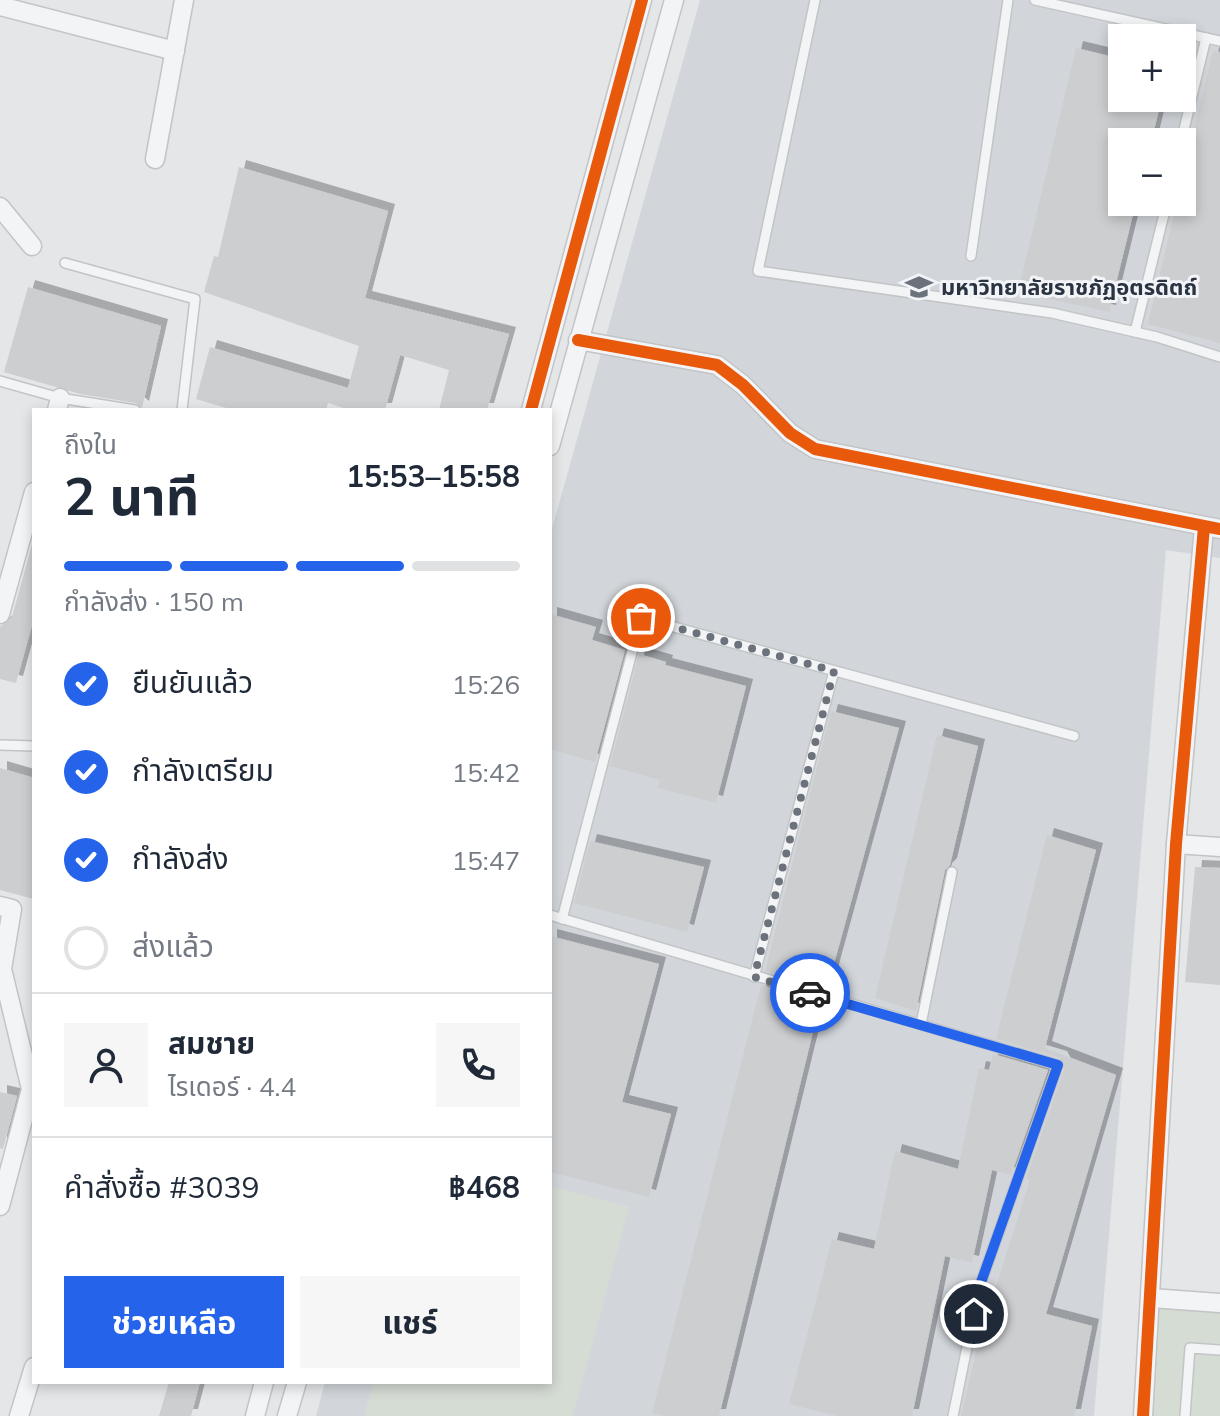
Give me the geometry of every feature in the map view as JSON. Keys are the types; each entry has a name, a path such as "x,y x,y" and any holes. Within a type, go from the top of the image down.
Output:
{"street":[{"path":"155,159 184,0"},
{"path":"532,408 642,0"},
{"path":"552,438 674,0"},
{"path":"0,6 175,51"},
{"path":"0,207 32,246"},
{"path":"578,340 717,365 743,385 790,433 815,449 1212,528 1176,844 1143,1416"},
{"path":"0,614 32,499"},
{"path":"1176,844 1220,847"},
{"path":"0,906 12,909 2,969 31,1089 0,1206"},
{"path":"1151,1298 1220,1303"},
{"path":"19,1416 32,1374"},
{"path":"255,1416 263,1384"},
{"path":"287,1416 296,1384"}],"lane":[{"path":"815,0 758,271 1052,313 1135,332 1220,357"},
{"path":"971,256 1008,0"},
{"path":"1035,0 1220,41"},
{"path":"1184,128 1206,38"},
{"path":"1135,332 1164,216"},
{"path":"65,263 195,299 182,408"},
{"path":"0,381 59,404 110,408"},
{"path":"562,919 641,618 1074,736"},
{"path":"754,977 834,671"},
{"path":"0,745 32,746"},
{"path":"921,1024 952,872"},
{"path":"552,916 1058,1065 979,1288 953,1416"},
{"path":"1185,1416 1190,1348 1220,1350"}],"shaded area":[{"path":"700,0 1220,0 1220,558 1166,550 1094,1416 316,1416 324,1384 552,1384 552,529"},
{"path":"552,1187 629,1207 573,1416 364,1416 373,1384 552,1384"},
{"path":"1151,1298 1220,1303 1220,1416 1143,1416"}],"building":[{"path":"1076,48 1108,56 1108,112 1158,112 1154,128 1108,128 1108,216 1133,216 1109,312 1018,292"},
{"path":"1213,51 1220,52 1220,343 1148,324 1174,216 1196,216 1194,128"},
{"path":"239,167 388,211 365,298 509,334 488,408 440,408 449,370 400,355 386,408 344,408 328,403 327,408 226,408 196,399 210,347 348,388 359,346 204,292 214,256 218,257"},
{"path":"28,287 161,326 142,408 136,403 80,394 4,372"},
{"path":"32,544 32,625 16,683 0,679 0,627 12,617"},
{"path":"552,615 596,627 592,640 625,650 595,762 552,750"},
{"path":"639,654 666,662 665,665 746,686 716,803 658,788 660,780 610,766"},
{"path":"831,711 899,728 827,989 765,971"},
{"path":"937,735 978,746 950,865 945,870 916,1011 875,998"},
{"path":"0,768 32,777 32,898 0,890"},
{"path":"1047,835 1096,850 1045,1048 1116,1075 1046,1314 1092,1326 1074,1416 961,1416 980,1336 1030,1180 1026,1179 1065,1067 1060,1058 996,1039"},
{"path":"590,841 704,867 687,932 574,903"},
{"path":"1195,867 1220,868 1220,985 1185,982"},
{"path":"552,937 659,964 622,1102 671,1114 649,1197 552,1173"},
{"path":"761,985 820,1003 719,1416 665,1416 652,1413"},
{"path":"993,1054 1048,1070 1011,1175 992,1170 972,1263 945,1256 912,1416 837,1416 789,1404 832,1239 874,1249 895,1151 958,1169 979,1068 989,1070"},
{"path":"0,1092 17,1096 3,1149 0,1148"},
{"path":"168,1384 199,1384 191,1416 159,1416"}],"cycle path":[{"path":"532,408 642,0"},
{"path":"578,340 717,365 743,385 790,433 815,449 1220,529"},
{"path":"1143,1416 1176,844 1204,527"}],"way so far":[{"path":"641,618 834,671 754,977 810,993"}],"place":[{"name":"มหาวิทยาลัยราชภัฏอุตรดิตถ์","path":"919,287"}],"route":[{"path":"810,993 1058,1065 979,1288 974,1314"}]}
